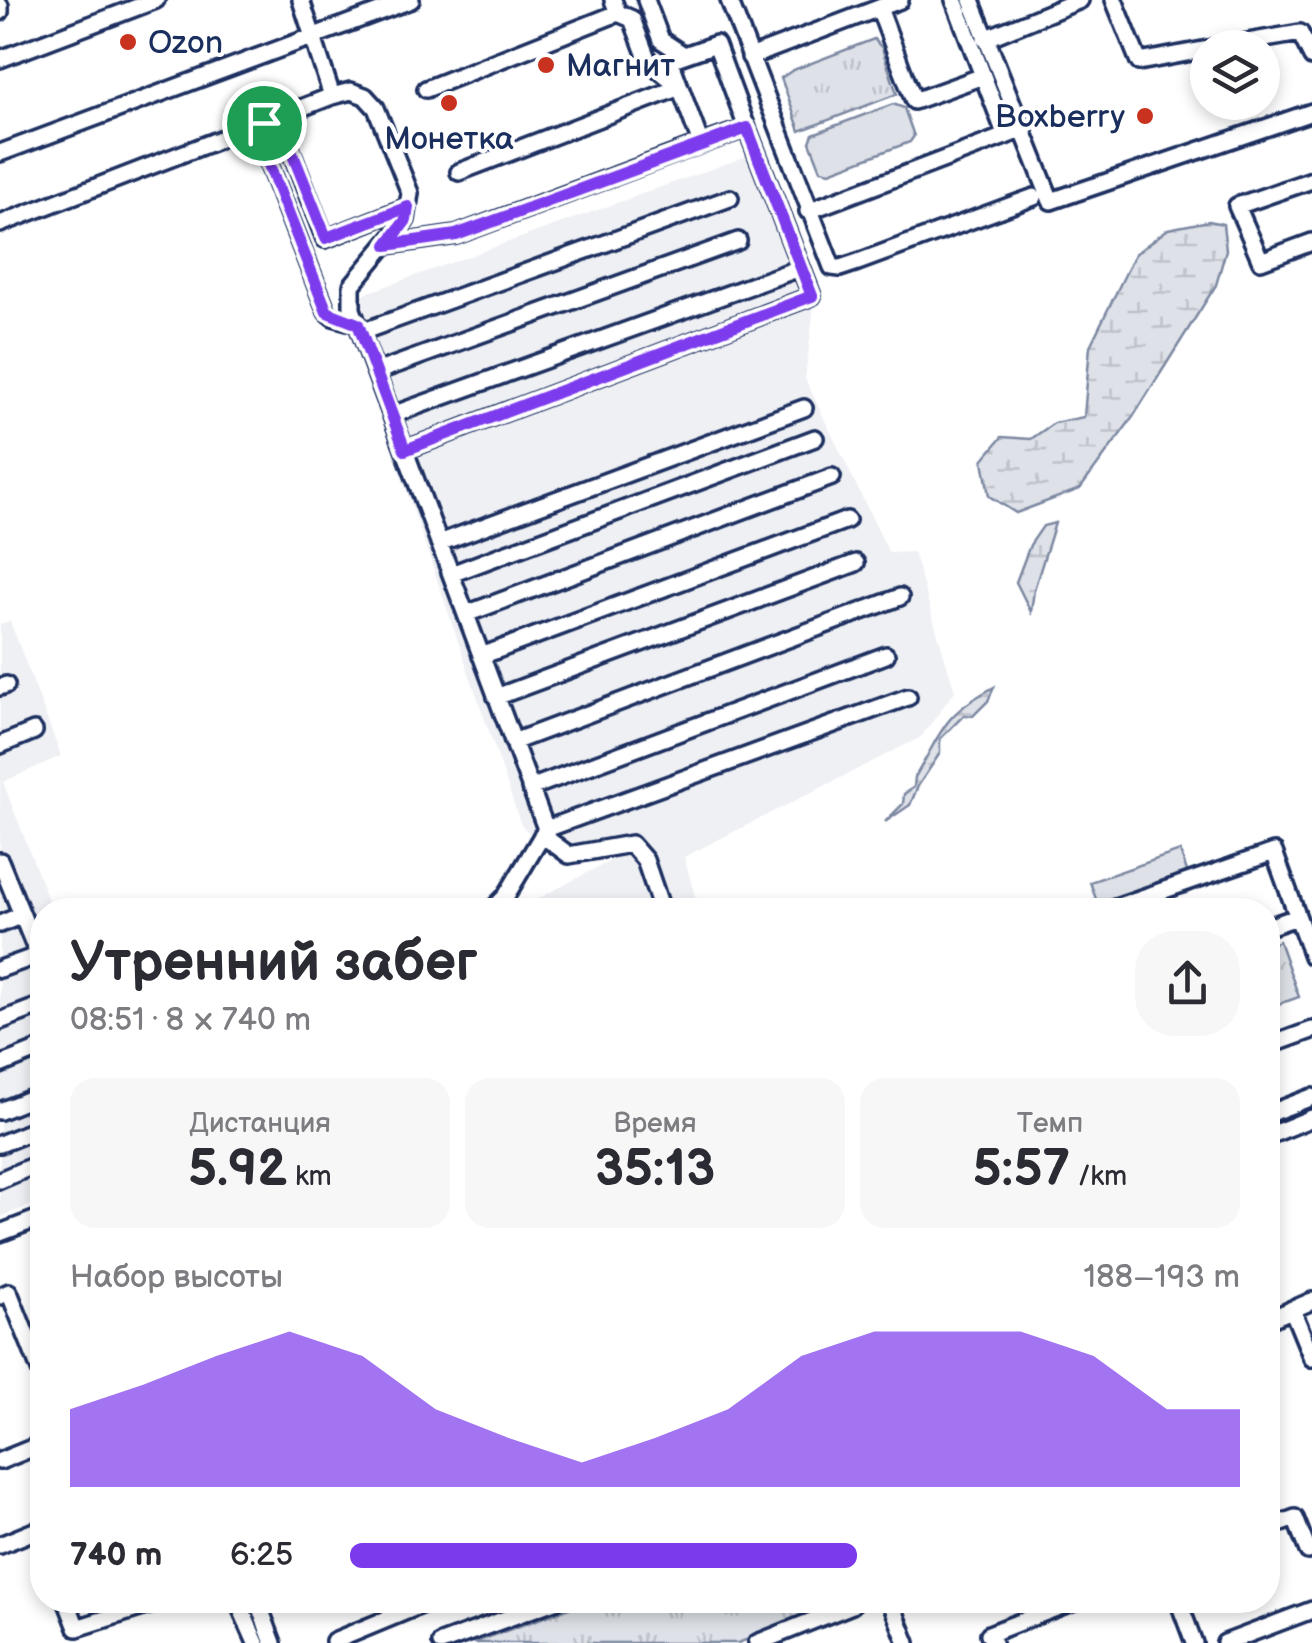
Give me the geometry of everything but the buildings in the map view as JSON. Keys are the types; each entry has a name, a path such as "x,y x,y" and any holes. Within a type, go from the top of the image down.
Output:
{"street":[{"path":"0,59 156,0"},
{"path":"301,0 332,96"},
{"path":"0,153 411,0"},
{"path":"646,0 661,40 684,55"},
{"path":"728,0 826,260 832,267 840,268 1041,198 1056,201 1312,112"},
{"path":"750,57 900,0"},
{"path":"954,0 983,76 1014,133"},
{"path":"971,0 1014,133 1041,198"},
{"path":"985,39 1080,0"},
{"path":"1114,0 1139,62 1190,52"},
{"path":"426,89 615,7 632,19 648,61 680,87"},
{"path":"879,8 914,101 983,76"},
{"path":"1280,36 1300,33 1312,57"},
{"path":"405,450 812,296 716,44 670,60 701,144"},
{"path":"460,172 680,87"},
{"path":"0,224 332,96 352,91 365,96 376,108 410,192 406,220 352,285 352,309 544,832 569,855 631,844 645,860 658,898"},
{"path":"271,120 326,238 408,207"},
{"path":"271,120 258,137 327,312 359,328 730,198"},
{"path":"387,245 456,235 747,128"},
{"path":"808,211 1014,133"},
{"path":"1312,180 1238,206 1261,261 1312,242"},
{"path":"376,372 738,241"},
{"path":"392,415 797,269"},
{"path":"440,543 804,408"},
{"path":"451,574 816,438"},
{"path":"466,614 832,477"},
{"path":"481,656 847,520"},
{"path":"496,697 856,563"},
{"path":"514,742 900,597"},
{"path":"530,788 886,656"},
{"path":"504,898 544,832 908,697"},
{"path":"0,745 34,731"},
{"path":"1141,898 1274,852 1312,956"},
{"path":"2,870 30,935"},
{"path":"0,924 22,916"},
{"path":"1280,923 1297,917"},
{"path":"0,969 30,962"},
{"path":"0,1021 30,1010"},
{"path":"1280,1042 1312,1030"},
{"path":"0,1066 30,1053"},
{"path":"1280,1109 1312,1097"},
{"path":"0,1111 30,1099"},
{"path":"1280,1131 1312,1118"},
{"path":"0,1144 30,1132"},
{"path":"0,1180 30,1167"},
{"path":"0,1233 30,1222"},
{"path":"0,1296 9,1292 30,1344"},
{"path":"1280,1314 1312,1301"},
{"path":"1292,1309 1312,1358"},
{"path":"0,1461 30,1449"},
{"path":"1280,1524 1295,1518 1308,1551 1312,1549"},
{"path":"0,1544 30,1533"},
{"path":"1225,1643 1312,1610"},
{"path":"71,1613 77,1628 124,1613"},
{"path":"243,1613 256,1643"},
{"path":"262,1613 274,1643"},
{"path":"334,1641 402,1613"},
{"path":"441,1643 505,1613"},
{"path":"757,1643 832,1613"},
{"path":"895,1613 907,1643"},
{"path":"993,1643 989,1634 1043,1613"},
{"path":"1183,1613 1194,1643"}],"shaded area":[{"path":"761,151 815,298 805,379 889,553 913,552 955,691 921,737 684,857 696,898 539,898 612,860 562,865 521,825 342,302"},
{"path":"10,621 61,756 3,782 47,898 30,898 30,1206 0,1217 0,624"}],"green space":[{"path":"874,39 882,48 897,94 800,131 781,78"},
{"path":"893,104 904,108 914,136 910,142 830,172 821,170 810,142 813,134"},
{"path":"1209,221 1223,224 1226,250 1216,285 1133,417 1080,489 1016,513 989,496 983,460 1002,437 1031,439 1054,423 1084,417 1090,346 1135,254 1168,229"},
{"path":"1055,523 1031,612 1016,582 1030,545 1043,526"},
{"path":"994,687 988,701 973,716 964,715 940,739 940,753 910,805 885,822 903,804 904,794 914,787 915,777 953,716"},
{"path":"1180,851 1188,874 1118,898 1096,898 1090,882"},
{"path":"1280,944 1299,997 1280,1004"},
{"path":"555,1613 817,1613 738,1643 473,1643"}],"place":[{"name":"Ozon","path":"128,42"},
{"name":"Магнит","path":"546,65"},
{"name":"Монетка","path":"449,103"},
{"name":"Boxberry","path":"1145,116"}],"route":[{"path":"278,117 326,238 408,207 406,220 387,245 456,235 747,128 812,296 405,450 358,324 327,312 258,137 264,123 278,117"}]}
